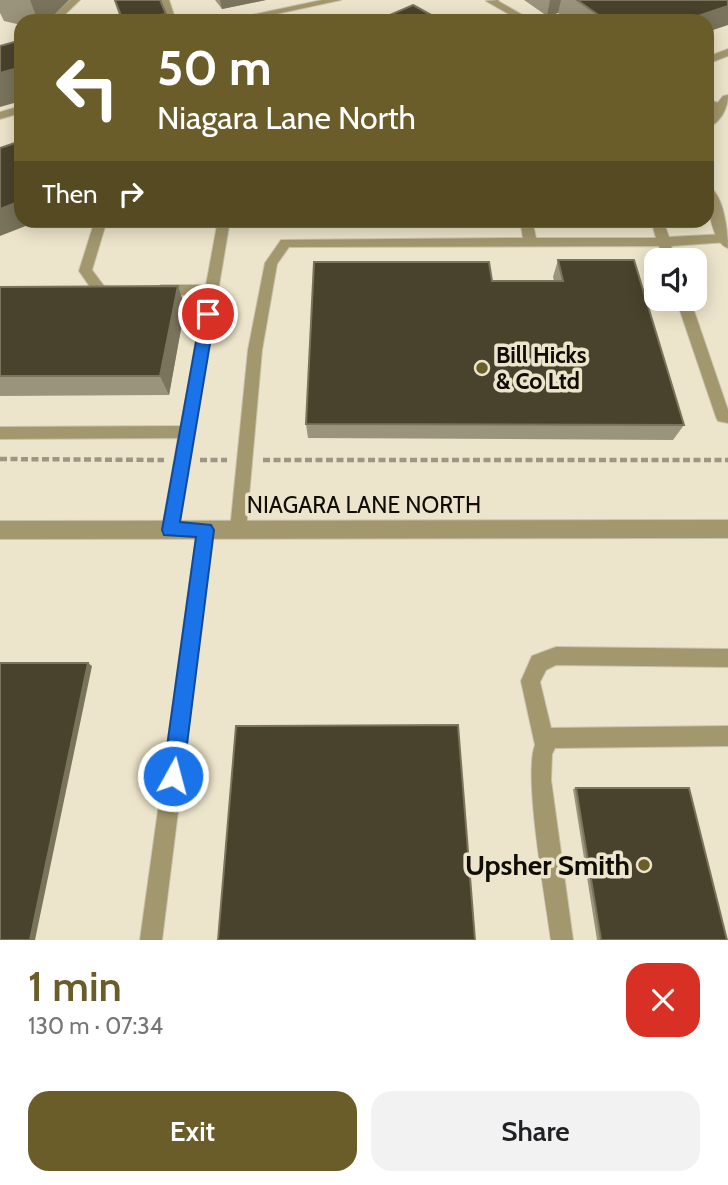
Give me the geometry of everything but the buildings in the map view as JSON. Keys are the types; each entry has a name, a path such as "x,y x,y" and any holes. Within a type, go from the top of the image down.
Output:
{"street":[{"path":"714,208 727,240"},
{"name":"NIAGARA LANE NORTH","path":"0,530 728,529"}],"lane":[{"path":"60,14 75,0"},
{"path":"264,14 336,0"},
{"path":"494,0 491,1 515,14"},
{"path":"98,228 85,271 100,291 212,290"},
{"path":"170,530 223,228"},
{"path":"528,228 530,241"},
{"path":"660,228 666,248"},
{"path":"238,530 256,350 271,263 285,243 727,240"},
{"path":"687,311 723,417 728,417"},
{"path":"0,433 187,432"},
{"path":"151,940 205,530"},
{"path":"545,746 530,681 539,663 556,656 728,658"},
{"path":"562,940 541,780 542,752 550,738 728,736"}],"path":[{"path":"0,459 728,460"}],"place":[{"name":"Bill Hicks & Co Ltd","path":"482,368"},
{"name":"Upsher Smith","path":"644,865"}],"route":[{"path":"173,776 205,530 170,530 208,314"}]}
